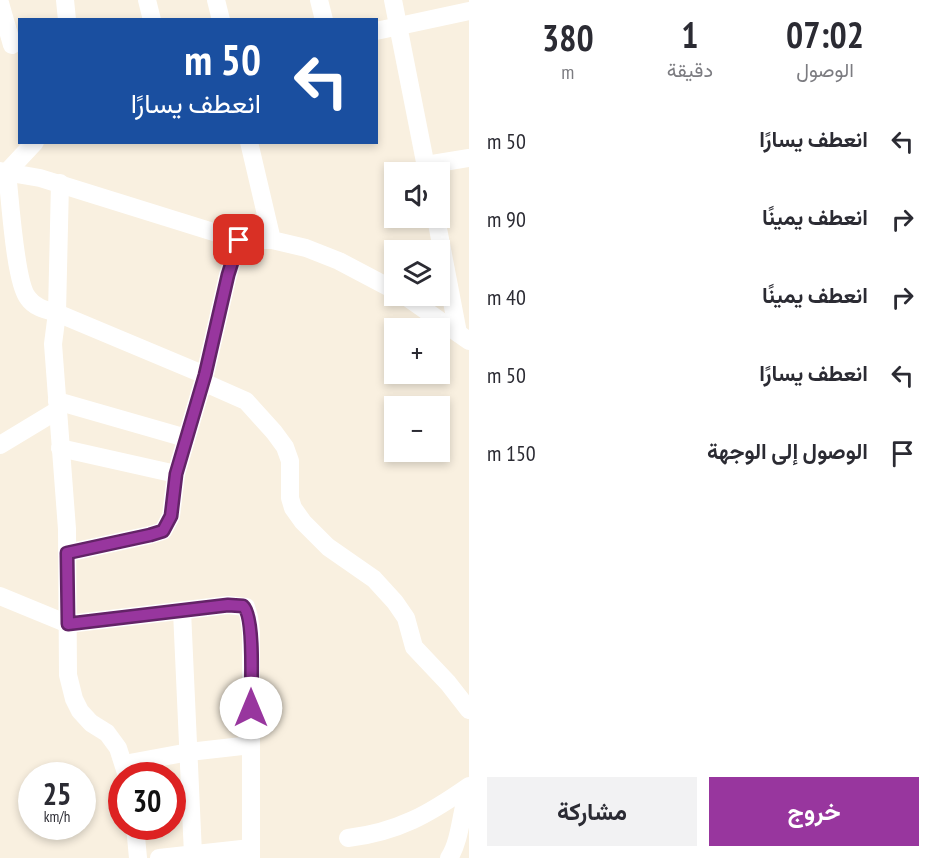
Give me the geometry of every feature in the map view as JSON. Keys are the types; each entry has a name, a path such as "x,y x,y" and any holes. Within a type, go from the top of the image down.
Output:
{"street":[{"path":"65,0 67,18"},
{"path":"147,0 152,18"},
{"path":"216,0 220,18"},
{"path":"319,0 324,18"},
{"path":"393,0 425,162"},
{"path":"0,3 11,46"},
{"path":"378,31 469,11"},
{"path":"4,172 33,144"},
{"path":"249,144 272,240"},
{"path":"450,163 469,158"},
{"path":"4,172 60,183 239,240 272,240 306,248 339,261 384,285"},
{"path":"4,172 22,287 26,297 33,304 204,378 246,401 285,447 290,461 290,498 293,508 303,522 328,547 374,579 395,602 406,618 414,647 448,682 469,710"},
{"path":"60,183 56,278 57,313 53,344 67,553 68,675 74,699 81,711 91,723 107,733 118,748 123,762"},
{"path":"438,228 464,337"},
{"path":"67,553 163,531 171,516 176,474 204,378 228,275 239,240"},
{"path":"419,306 464,337"},
{"path":"0,445 57,406 186,438"},
{"path":"60,448 176,474"},
{"path":"0,596 68,624 238,605 248,611 251,632 251,853 193,854 159,858"},
{"path":"182,611 193,854"},
{"path":"154,762 189,752 251,745"},
{"path":"348,838 380,832 415,820 469,787"},
{"path":"449,858 455,845 464,800 469,787"},
{"path":"136,840 138,858"}],"route":[{"path":"239,240 228,275 205,375 176,474 168,525 163,531 150,535 67,553 68,624 228,605 246,607 251,632 251,708"}]}
